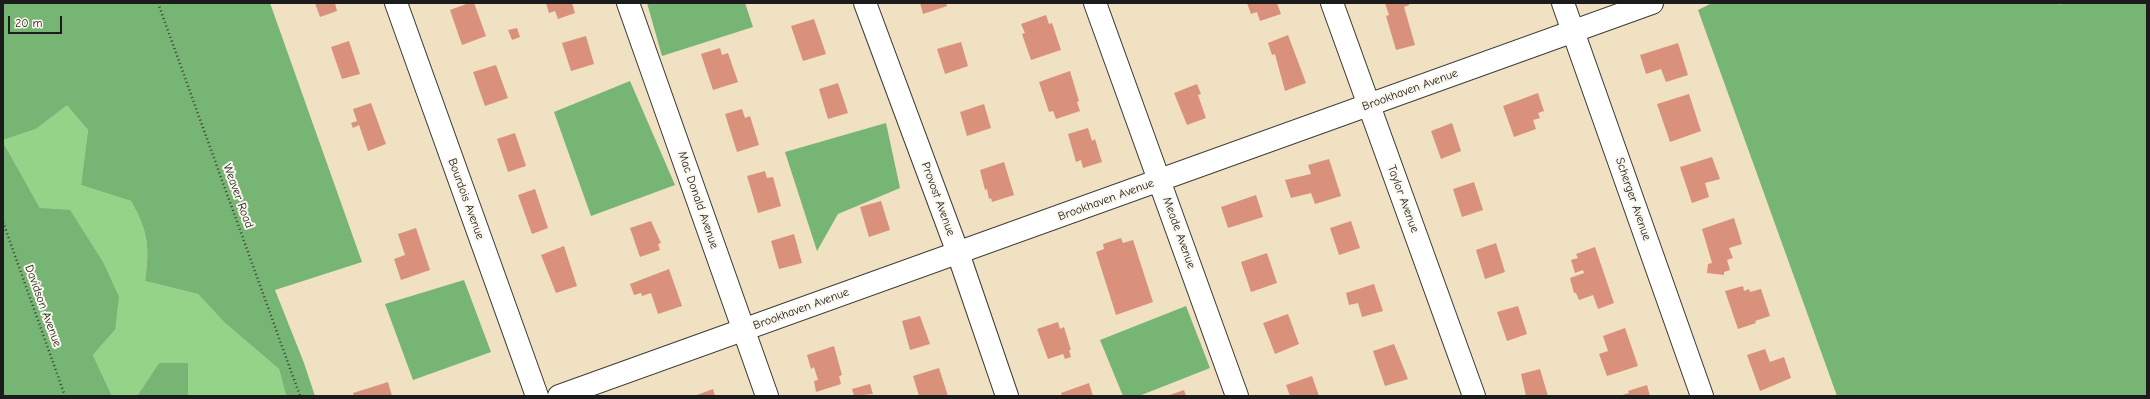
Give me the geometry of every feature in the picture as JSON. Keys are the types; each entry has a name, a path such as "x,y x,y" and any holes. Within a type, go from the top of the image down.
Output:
{"street":[{"name":"Bourdois Avenue","path":"396,3 537,396"},
{"name":"Mac Donald Avenue","path":"628,3 768,396"},
{"name":"Provost Avenue","path":"865,3 958,253 1007,396"},
{"name":"Meade Avenue","path":"1095,3 1237,396"},
{"name":"Taylor Avenue","path":"1332,3 1474,396"},
{"name":"Scherger Avenue","path":"1564,3 1702,396"},
{"name":"Brookhaven Avenue","path":"559,396 1652,3"}],"path":[{"name":"Weaver Road","path":"158,3 300,396"},
{"name":"Davidson Avenue","path":"3,222 65,396"}],"green space":[{"path":"3,3 270,3 362,262 275,290 304,363 315,396 286,396 279,369 225,323 198,294 145,281 147,269 147,249 141,221 131,201 81,185 88,130 67,105 36,129 3,140"},
{"path":"647,3 745,3 753,27 662,56"},
{"path":"1712,3 2059,3 2060,5 2062,3 2147,3 2147,396 1837,396 1698,10"},
{"path":"630,81 675,185 591,216 554,112"},
{"path":"67,104 88,130 81,185 131,201 141,221 147,249 147,269 145,281 198,294 225,323 279,369 286,396 188,396 187,363 159,363 137,396 112,396 93,355 115,330 40,208 3,142 3,140 36,129"},
{"path":"886,123 900,188 838,214 817,251 785,152"},
{"path":"3,142 40,208 70,210 103,262 119,297 115,330 93,355 112,396 3,396"},
{"path":"464,280 491,352 413,380 385,304"},
{"path":"1186,306 1210,368 1139,396 1123,396 1100,340"},
{"path":"159,363 188,363 188,396 137,396"}],"building":[{"path":"315,3 335,3 337,11 320,17"},
{"path":"469,3 474,3 486,36 462,45 450,10"},
{"path":"546,3 572,3 575,13 558,19 555,11 549,13"},
{"path":"920,3 946,3 947,6 923,14"},
{"path":"1247,3 1277,3 1281,14 1260,21 1257,12 1251,14"},
{"path":"1385,3 1409,3 1409,5 1404,7 1415,45 1396,50 1386,16 1389,15"},
{"path":"1046,15 1049,24 1052,23 1061,50 1031,60 1022,34 1025,33 1021,24"},
{"path":"814,19 826,54 803,61 791,26"},
{"path":"517,28 520,37 512,40 508,30"},
{"path":"1288,35 1306,83 1285,91 1275,54 1272,55 1268,43"},
{"path":"586,36 594,64 571,71 562,43"},
{"path":"349,41 360,74 342,79 331,47"},
{"path":"961,42 968,66 945,74 937,49"},
{"path":"1678,43 1688,75 1666,82 1661,69 1646,74 1640,55"},
{"path":"720,48 722,55 728,53 738,82 713,90 701,54"},
{"path":"496,65 508,98 485,106 473,72"},
{"path":"1070,71 1079,101 1077,102 1080,111 1056,119 1053,111 1049,112 1039,82"},
{"path":"838,83 848,113 828,119 819,89"},
{"path":"1197,84 1201,94 1198,95 1206,118 1187,125 1174,93"},
{"path":"1538,93 1544,111 1538,113 1540,118 1533,120 1536,129 1514,137 1503,106"},
{"path":"1689,94 1701,131 1670,142 1657,104"},
{"path":"371,103 386,144 368,151 359,125 353,128 351,123 357,121 353,109"},
{"path":"984,104 991,128 967,136 960,112"},
{"path":"742,109 745,118 750,116 759,145 737,152 725,114"},
{"path":"1452,123 1461,151 1441,159 1431,131"},
{"path":"1088,128 1092,141 1095,139 1102,162 1083,168 1081,160 1076,162 1068,134"},
{"path":"515,133 526,166 508,172 497,139"},
{"path":"1712,157 1720,179 1705,183 1709,197 1692,203 1680,167"},
{"path":"1329,159 1341,196 1315,204 1311,193 1291,198 1285,180 1311,174 1308,165"},
{"path":"1004,162 1014,195 992,202 991,198 989,199 987,189 985,190 980,170"},
{"path":"765,171 767,178 773,177 781,206 758,213 747,176"},
{"path":"1474,182 1483,210 1462,217 1453,189"},
{"path":"535,189 548,228 532,234 518,195"},
{"path":"1256,195 1263,217 1228,228 1221,207"},
{"path":"881,201 890,230 869,237 860,207"},
{"path":"1734,218 1742,244 1729,248 1733,258 1727,260 1730,270 1724,272 1724,275 1707,273 1708,264 1712,263 1702,229"},
{"path":"651,221 661,243 658,244 660,250 640,257 630,228"},
{"path":"1351,221 1360,248 1339,255 1330,228"},
{"path":"416,228 430,270 401,280 394,259 405,255 398,234"},
{"path":"794,234 802,263 779,269 771,241"},
{"path":"1121,238 1123,243 1133,240 1153,302 1116,315 1096,252 1104,249 1103,244"},
{"path":"1496,243 1505,272 1485,279 1476,250"},
{"path":"564,246 577,286 556,293 541,255"},
{"path":"1595,247 1614,303 1598,309 1593,295 1579,300 1576,293 1574,293 1570,278 1584,273 1583,270 1575,273 1571,260 1578,258 1576,254"},
{"path":"1267,253 1277,283 1251,292 1241,262"},
{"path":"669,269 682,306 658,314 651,293 642,296 641,293 634,295 630,284"},
{"path":"1374,284 1383,311 1362,317 1358,303 1349,305 1346,293"},
{"path":"1743,286 1744,291 1749,289 1750,292 1761,289 1770,316 1755,321 1756,323 1738,329 1725,291"},
{"path":"1518,306 1527,334 1507,341 1497,312"},
{"path":"1288,314 1299,344 1275,354 1263,323"},
{"path":"920,316 930,344 910,350 902,321"},
{"path":"1058,322 1060,329 1064,327 1071,350 1069,350 1071,357 1065,359 1063,354 1048,359 1037,329"},
{"path":"1625,328 1638,366 1607,376 1599,354 1608,351 1603,336"},
{"path":"1394,344 1408,379 1385,386 1373,351"},
{"path":"834,346 842,375 839,376 841,384 816,392 814,381 818,380 814,367 811,369 807,355"},
{"path":"1765,349 1770,362 1784,357 1791,378 1760,391 1747,355"},
{"path":"939,368 948,396 919,396 913,376"},
{"path":"1540,369 1548,396 1526,396 1521,374"},
{"path":"1312,376 1319,396 1290,396 1286,385"},
{"path":"388,382 392,396 354,396 353,393"},
{"path":"1089,383 1093,396 1062,396 1061,393"},
{"path":"870,384 873,394 854,396 852,389"},
{"path":"1647,385 1650,396 1619,396 1629,393 1628,391"},
{"path":"713,389 715,396 694,396"},
{"path":"1184,390 1186,396 1167,396"}]}
